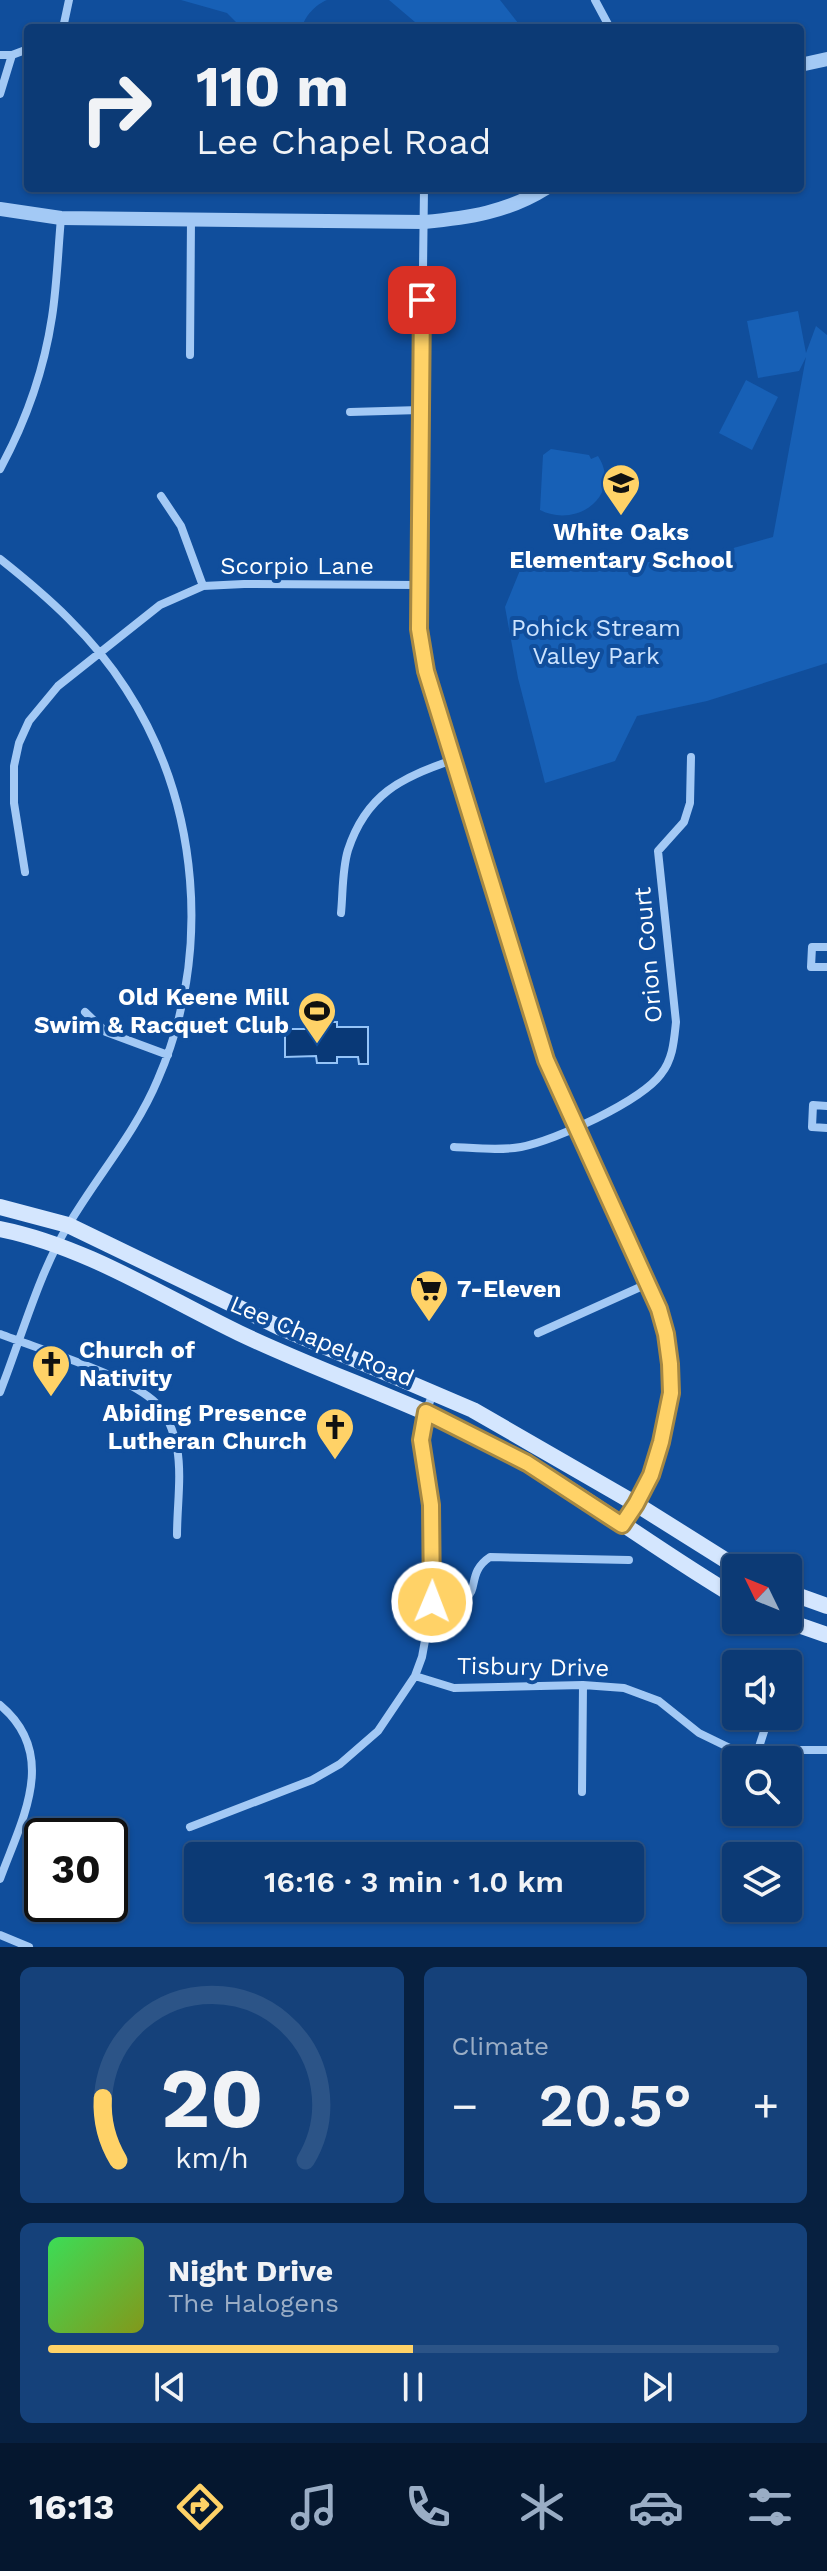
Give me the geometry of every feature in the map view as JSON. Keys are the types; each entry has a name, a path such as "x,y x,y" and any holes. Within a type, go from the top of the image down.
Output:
{"main road":[{"name":"Lee Chapel Road","path":"0,1207 68,1225 281,1328 434,1391 500,1424 722,1558"},
{"name":"Lee Chapel Road","path":"0,1229 57,1245 240,1334 426,1412 527,1463 722,1588"},
{"path":"802,1597 827,1606"},
{"path":"802,1626 827,1635"}],"street":[{"path":"64,24 69,0"},
{"path":"595,0 608,24"},
{"path":"0,55 24,50"},
{"path":"0,94 12,55"},
{"path":"804,64 827,59"},
{"path":"424,192 420,410 421,643 453,760 546,1060 659,1309 666,1334 671,1393 661,1442 651,1475 622,1525"},
{"path":"0,209 61,218 424,222 467,218 497,211 539,192"},
{"path":"0,469 23,419 45,353 52,317 61,218"},
{"path":"190,355 191,219"},
{"path":"350,412 420,410"},
{"path":"161,496 181,526 203,586"},
{"path":"0,559 60,608 127,689 153,739 173,791 186,846 192,901 190,954 181,1010 168,1055 140,1117 57,1245 0,1392"},
{"name":"Scorpio Lane","path":"25,872 14,803 14,766 19,743 29,721 44,700 160,605 203,586 419,585"},
{"name":"Orion Court","path":"454,1147 522,1147 545,1141 647,1090 663,1072 674,1049 676,1022 658,851 684,822 690,803 691,757"},
{"path":"341,913 347,853 360,821 381,795 400,780 453,760"},
{"path":"827,947 812,947 811,967 827,967"},
{"path":"85,1012 106,1032 168,1055"},
{"path":"827,1106 813,1105 812,1127 827,1128"},
{"path":"538,1333 647,1284"},
{"path":"0,1334 125,1383 145,1394 159,1407 169,1422 177,1450 177,1535"},
{"path":"190,1827 312,1780 340,1764 378,1731 415,1676 422,1657 432,1602 431,1505 421,1440 434,1391"},
{"path":"432,1602 455,1604 463,1601 472,1594 481,1563 490,1557 629,1560"},
{"name":"Tisbury Drive","path":"415,1676 454,1688 583,1685 636,1691 659,1701 699,1733 726,1746"},
{"path":"582,1792 583,1685"},
{"path":"0,1705 11,1714 28,1743 33,1771 29,1803 0,1879"},
{"name":"Tisbury Drive","path":"802,1750 827,1750"},
{"path":"0,1935 29,1947"}],"green space":[{"path":"181,0 327,0 311,11 304,24 238,24 227,13"},
{"path":"389,0 500,0 519,24 417,24"},
{"name":"Pohick Stream Valley Park","path":"798,311 806,353 816,326 827,335 827,663 707,701 637,716 615,761 545,783 518,678 505,607 527,553 676,564 773,537 806,357 799,371 758,378 747,321"},
{"path":"746,380 778,397 752,450 719,433"},
{"path":"551,449 589,455 591,459 598,456 604,470 605,484 592,505 581,512 554,515 540,510 543,455"}],"shaded area":[{"path":"316,1022 337,1022 337,1027 368,1027 368,1064 359,1064 358,1057 337,1057 337,1063 317,1063 316,1056 285,1057 285,1029 315,1029"}],"place":[{"name":"White Oaks Elementary School","path":"621,517"},
{"name":"Old Keene Mill Swim & Racquet Club","path":"317,1045"},
{"name":"7-Eleven","path":"429,1323"},
{"name":"Church of Nativity","path":"51,1398"},
{"name":"Abiding Presence Lutheran Church","path":"335,1461"}],"route":[{"path":"422,300 419,629 426,671 546,1060 659,1309 666,1334 671,1393 651,1475 622,1525 527,1463 426,1412 421,1440 431,1505 432,1602"}]}
